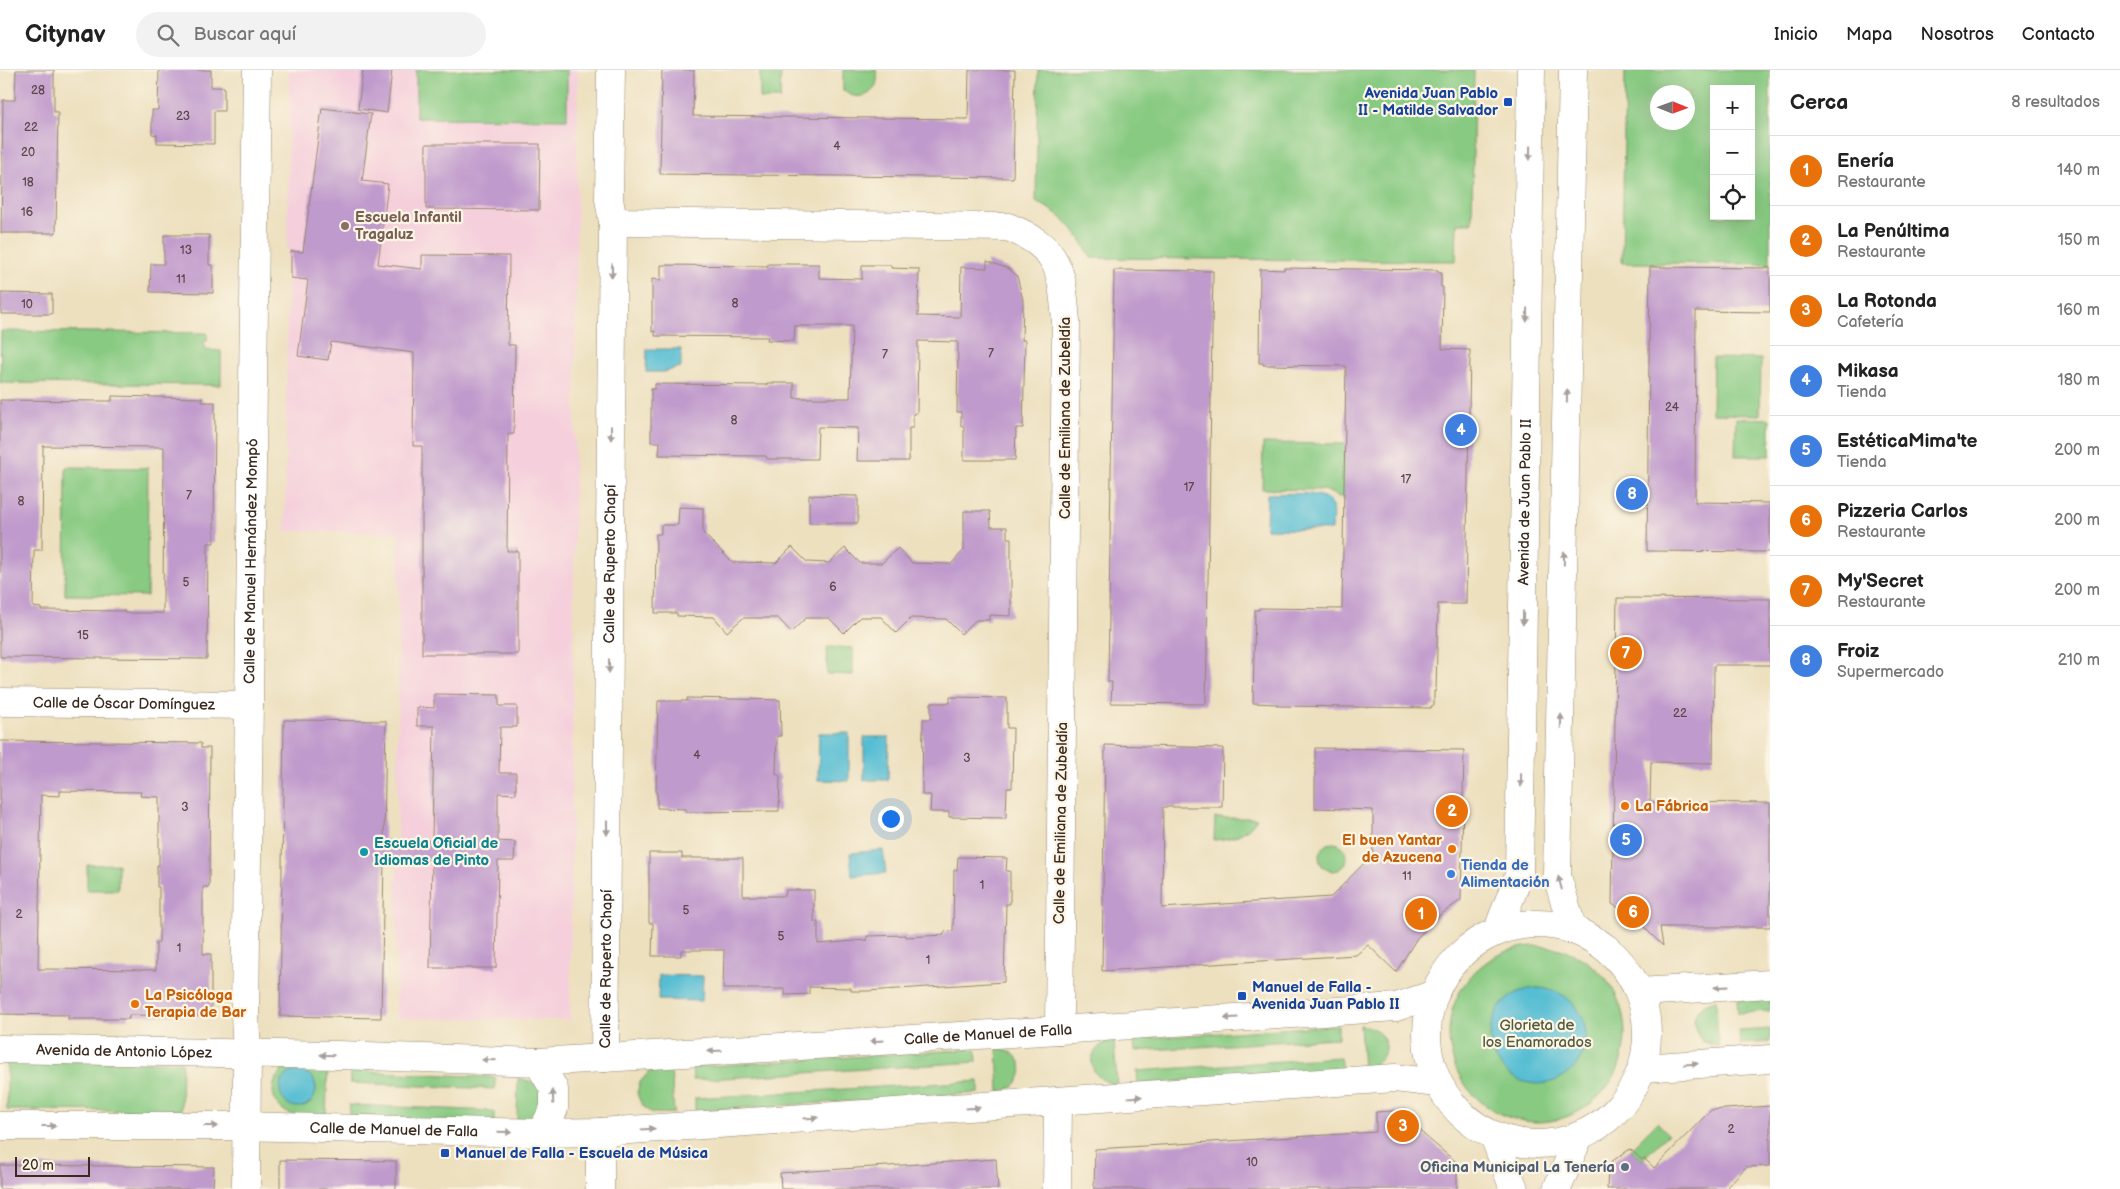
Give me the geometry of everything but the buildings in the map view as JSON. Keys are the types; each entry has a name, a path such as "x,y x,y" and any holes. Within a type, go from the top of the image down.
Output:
{"street":[{"name":"Calle de Manuel Hernández Mompó","path":"246,1189 247,1053 245,1015 248,705 257,70"},
{"name":"Calle de Ruperto Chapí","path":"605,1058 613,222 609,199 611,70"},
{"name":"Avenida de Juan Pablo II","path":"1496,932 1519,875 1531,70"},
{"path":"1573,70 1557,876 1573,930"},
{"name":"Calle de Emiliana de Zubeldía","path":"613,222 1008,227 1039,244 1054,259 1063,283 1066,322 1059,1030"},
{"name":"Calle de Óscar Domínguez","path":"0,702 248,705"},
{"path":"1519,925 1549,925 1573,930 1596,942 1618,960 1639,992 1644,1010 1647,1040 1642,1068 1627,1098 1604,1122 1579,1136 1550,1144 1518,1143 1494,1136 1471,1123 1452,1105 1438,1083 1429,1056 1427,1024 1435,994 1450,967 1469,947 1496,932 1519,925"},
{"path":"1639,992 1770,984"},
{"name":"Calle de Manuel de Falla","path":"247,1053 538,1062 1396,1007 1435,994"},
{"name":"Avenida de Antonio López","path":"0,1049 247,1053"},
{"path":"1642,1068 1770,1059"},
{"path":"538,1062 554,1090 554,1109 541,1133"},
{"name":"Calle de Manuel de Falla","path":"246,1126 541,1133 600,1132 1395,1078 1438,1083"},
{"path":"1057,1189 1058,1102"},
{"path":"0,1126 246,1126"},
{"path":"600,1132 600,1189"},
{"path":"1494,1136 1514,1189"},
{"path":"1557,1189 1579,1136"}],"shaded area":[{"path":"289,70 578,70 570,1020 396,1018 399,533 285,531"}],"green space":[{"path":"416,70 567,70 567,119 416,118"},
{"path":"760,70 781,70 780,99 760,99"},
{"path":"843,70 876,70 876,85 868,94 862,96 849,94 843,90"},
{"path":"1038,70 1474,70 1472,223 1457,223 1456,261 1091,258 1080,239 1068,224 1055,212 1036,201"},
{"path":"1625,70 1770,70 1770,264 1622,263"},
{"path":"1,331 207,333 207,341 203,342 206,350 221,351 221,385 0,383"},
{"path":"1713,358 1761,359 1760,415 1712,414"},
{"path":"1736,418 1770,419 1770,456 1735,456"},
{"path":"1263,443 1345,444 1344,499 1324,490 1262,489"},
{"path":"66,467 148,468 147,596 65,595"},
{"path":"827,647 853,648 853,675 827,674"},
{"path":"1215,818 1257,818 1244,832 1214,840"},
{"path":"1333,843 1343,847 1347,857 1343,867 1333,871 1323,867 1319,857 1323,847"},
{"path":"118,864 118,890 87,890 87,865"},
{"name":"Glorieta de los Enamorados","path":"1528,946 1546,946 1578,956 1593,966 1605,978 1615,993 1621,1008 1625,1034 1621,1060 1615,1075 1605,1090 1593,1102 1578,1112 1563,1118 1546,1122 1528,1122 1496,1112 1481,1102 1469,1090 1459,1075 1453,1060 1449,1043 1449,1025 1459,993 1469,978 1481,966 1496,956 1511,950"},
{"path":"1770,998 1770,1011 1738,1013 1737,1000"},
{"path":"1716,1000 1718,1046 1702,1041 1694,1022 1695,1016 1702,1006"},
{"path":"1338,1025 1338,1038 1135,1051 1134,1039"},
{"path":"1360,1025 1378,1032 1385,1046 1380,1060 1373,1066 1363,1069"},
{"path":"1770,1029 1770,1042 1740,1044 1739,1031"},
{"path":"1114,1040 1117,1084 1099,1077 1092,1063 1097,1049 1104,1043"},
{"path":"997,1048 1008,1051 1015,1056 1020,1062 1022,1069 1016,1083 1009,1089 999,1092"},
{"path":"976,1049 977,1062 693,1080 692,1067"},
{"path":"1340,1057 1342,1070 1138,1084 1137,1071"},
{"path":"7,1061 182,1062 181,1111 7,1110"},
{"path":"291,1064 328,1065 326,1116 290,1114 277,1103 273,1089 275,1082 278,1075"},
{"path":"671,1069 674,1113 650,1112 643,1106 637,1093 640,1082 651,1070"},
{"path":"350,1071 495,1077 495,1089 350,1083"},
{"path":"518,1078 536,1083 545,1098 535,1118 517,1123"},
{"path":"979,1081 979,1093 695,1111 695,1098"},
{"path":"349,1105 494,1111 494,1123 349,1117"},
{"path":"1657,1122 1668,1134 1642,1160 1630,1149"}],"water":[{"path":"647,349 681,349 681,367 664,372 646,372"},
{"path":"1267,494 1312,494 1327,499 1332,506 1332,530 1266,529"},
{"path":"819,733 849,733 849,781 818,780"},
{"path":"864,737 889,737 888,780 864,780"},
{"path":"883,850 886,873 852,876 850,853"},
{"path":"659,975 703,976 702,1001 658,1000"},
{"path":"1538,988 1556,992 1572,1002 1582,1018 1586,1036 1582,1054 1572,1070 1556,1080 1538,1084 1520,1080 1504,1070 1494,1054 1490,1036 1494,1018 1504,1002 1520,992"},
{"path":"298,1071 310,1077 316,1089 310,1101 298,1107 286,1101 280,1089 286,1077"}],"place":[{"name":"Avenida Juan Pablo II - Matilde Salvador","path":"1508,102"},
{"name":"Escuela Infantil Tragaluz","path":"345,226"},
{"name":"Mikasa","path":"1461,430"},
{"name":"Froiz","path":"1632,494"},
{"name":"My'Secret","path":"1626,653"},
{"name":"La Fábrica","path":"1625,806"},
{"name":"La Penúltima","path":"1452,811"},
{"name":"EstéticaMima'te","path":"1626,840"},
{"name":"El buen Yantar de Azucena","path":"1452,849"},
{"name":"Escuela Oficial de Idiomas de Pinto","path":"364,852"},
{"name":"Tienda de Alimentación","path":"1451,874"},
{"name":"Pizzeria Carlos","path":"1633,912"},
{"name":"Enería","path":"1421,914"},
{"name":"Manuel de Falla - Avenida Juan Pablo II","path":"1242,996"},
{"name":"La Psicóloga Terapia de Bar","path":"135,1004"},
{"name":"La Rotonda","path":"1403,1126"},
{"name":"Manuel de Falla - Escuela de Música","path":"445,1153"},
{"name":"Oficina Municipal La Tenería","path":"1625,1167"}]}
